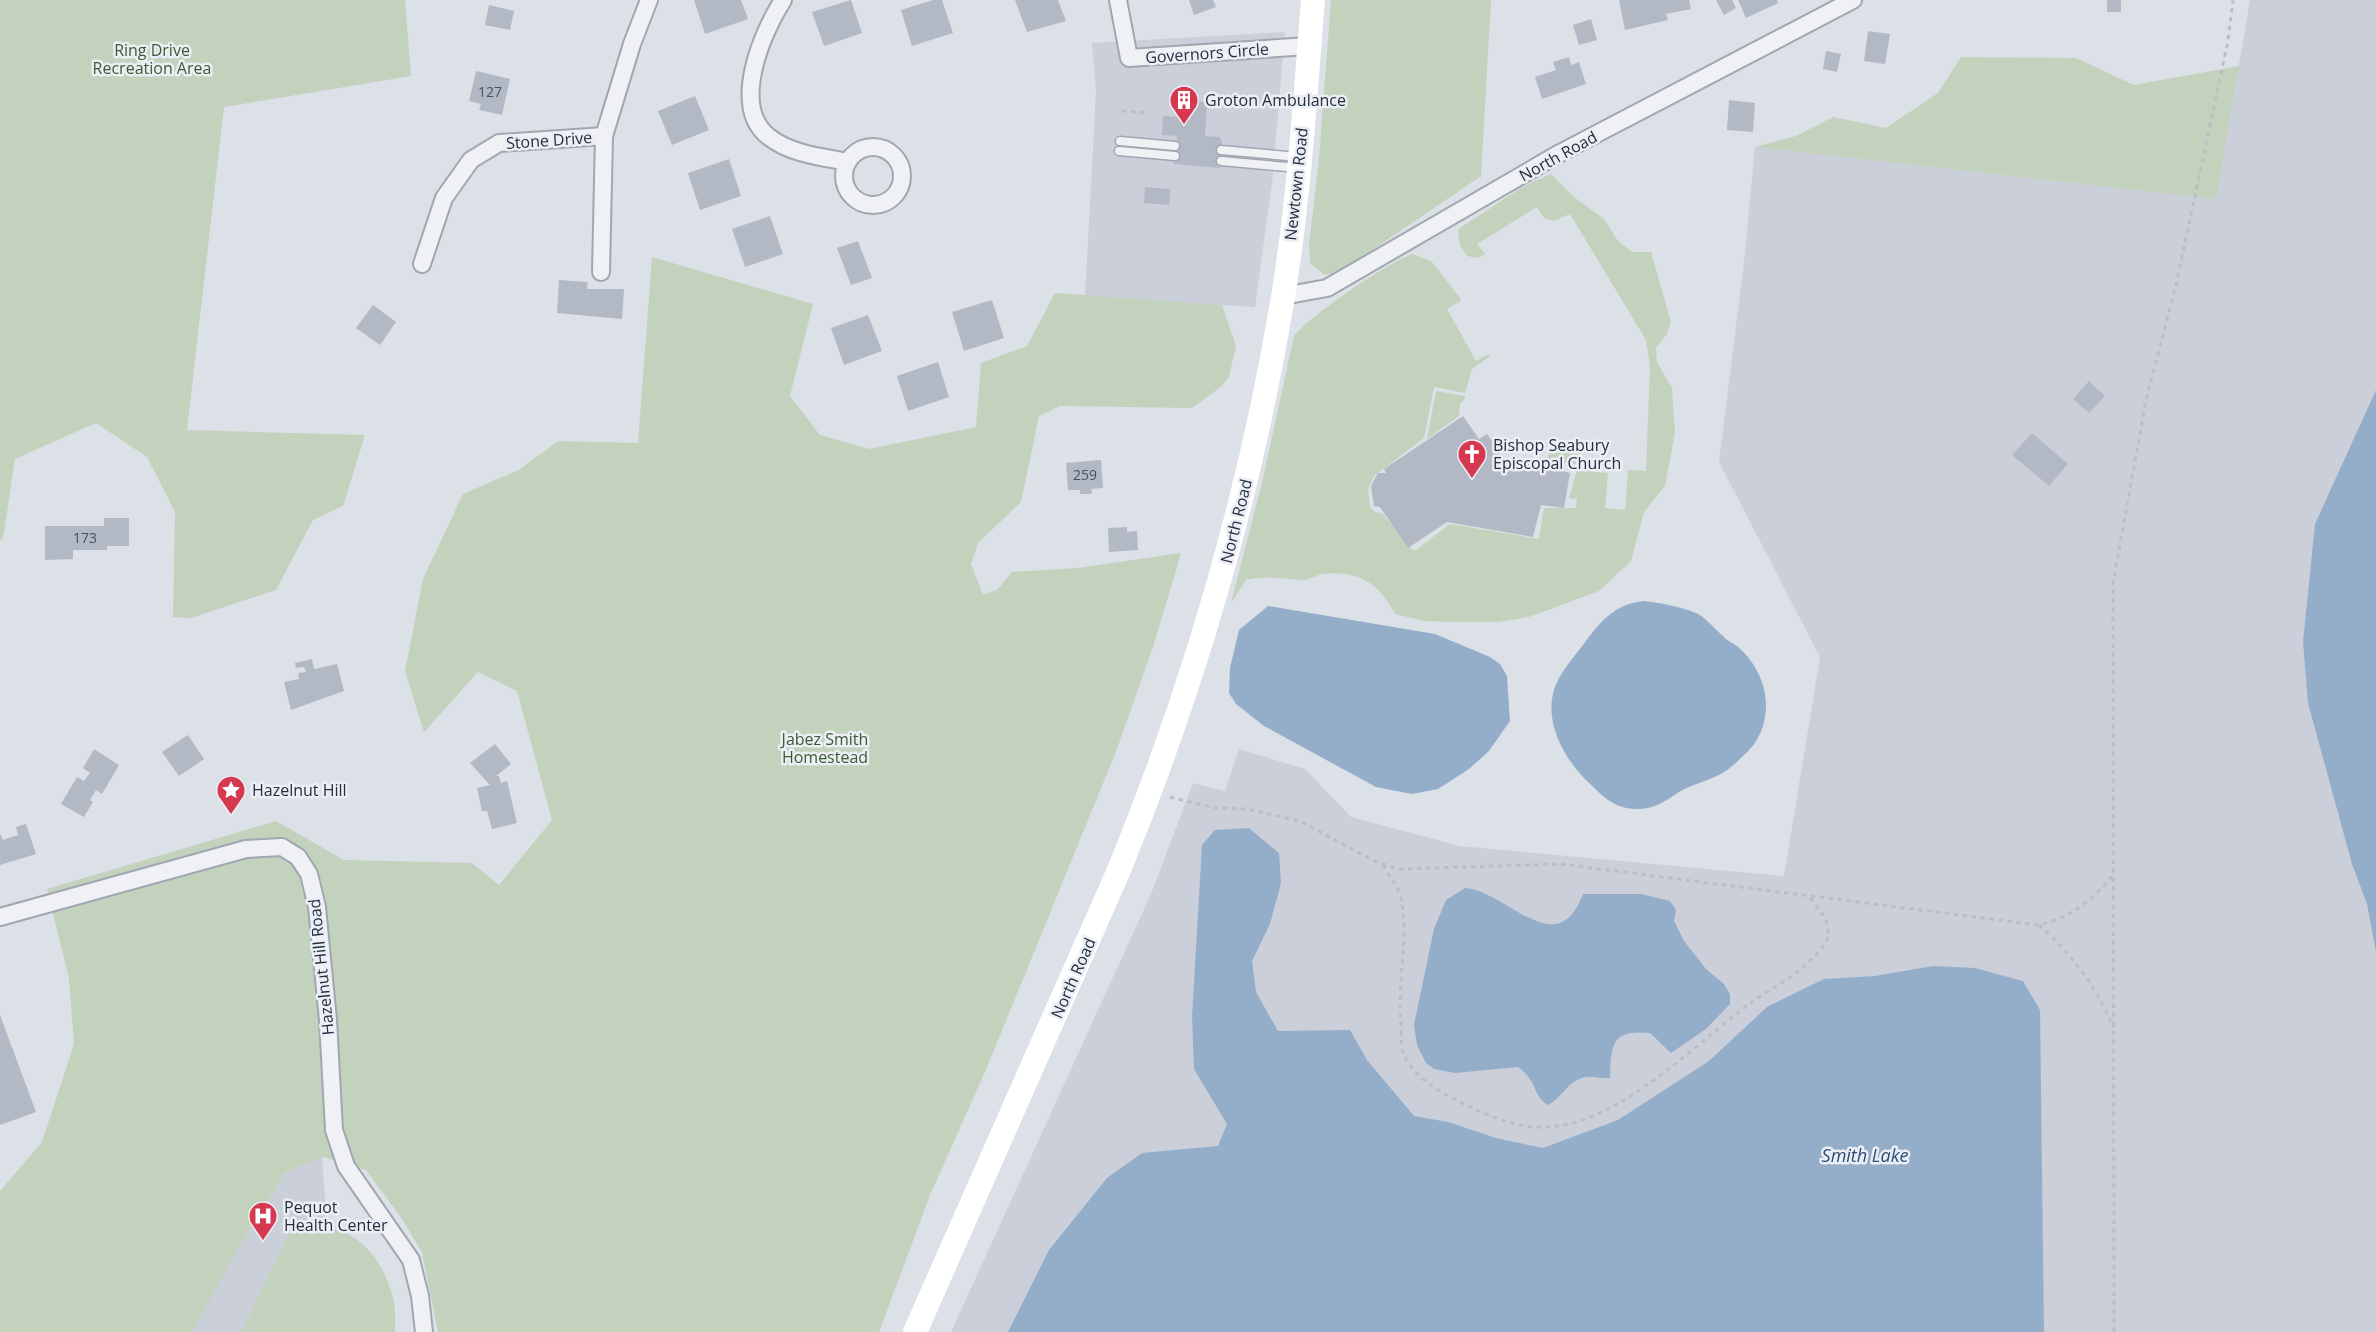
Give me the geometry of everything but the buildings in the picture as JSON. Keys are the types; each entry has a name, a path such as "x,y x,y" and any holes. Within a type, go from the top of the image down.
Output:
{"main road":[{"name":"Newtown Road","path":"1283,296 1299,162 1313,0"},
{"name":"North Road","path":"915,1332 1081,960 1151,793 1184,700 1229,552 1245,489 1283,296"}],"street":[{"name":"Stone Drive","path":"601,272 604,136 632,44 649,0"},
{"path":"783,0 762,42 751,78 752,106 756,122 767,136 781,145 815,156 848,162"},
{"name":"Governors Circle","path":"1118,0 1129,58 1309,46"},
{"name":"North Road","path":"1283,296 1327,288 1560,153 1853,0"},
{"name":"Stone Drive","path":"422,264 444,198 471,160 499,143 604,136"},
{"name":"Hazelnut Hill Road","path":"0,917 246,849 282,847 298,857 309,874 317,908 328,1020 334,1130 346,1166 411,1260 420,1296 424,1332"}],"lane":[{"path":"1120,141 1175,146"},
{"path":"1221,150 1299,162"},
{"path":"1119,151 1174,156"},
{"path":"1221,161 1299,162"}],"path":[{"path":"2114,1332 2113,583 2146,400 2176,285 2228,41 2233,0"},
{"path":"1122,111 1149,112"},
{"path":"1151,793 1215,808 1246,809 1300,820 1344,846 1382,864 1399,869 1561,864 2038,925 2059,920 2082,906 2099,893 2113,874"},
{"path":"1382,864 1400,894 1404,938 1398,996 1403,1053 1414,1070 1430,1085 1452,1098 1497,1118 1540,1127 1594,1116 1664,1074 1750,1002 1793,977 1817,957 1829,936 1826,919 1809,897"},
{"path":"2038,925 2052,936 2096,991 2106,1006 2115,1033"}],"shaded area":[{"path":"2250,0 2376,0 2376,1332 951,1332 1151,894 1193,783 1225,791 1239,749 1305,769 1351,817 1460,846 1784,876 1820,657 1719,462 1744,262 1755,147 2216,199"},
{"path":"1285,32 1272,183 1255,307 1085,296 1096,91 1092,43"},
{"name":"Pequot Health Center","path":"322,1157 327,1225 309,1225 288,1235 241,1332 192,1332 218,1281 286,1172"}],"green space":[{"name":"Ring Drive Recreation Area","path":"0,0 405,0 411,76 224,107 187,430 365,435 343,506 313,520 276,590 191,618 173,617 175,512 147,457 96,423 15,459 3,539 0,540"},
{"path":"1331,0 1491,0 1481,176 1340,272 1325,275 1310,263 1309,245 1319,159"},
{"path":"1961,57 2076,58 2134,85 2239,66 2216,199 1755,147 1796,136 1833,117 1886,128 1938,93"},
{"path":"1551,174 1574,197 1604,219 1618,241 1632,252 1651,252 1671,322 1667,334 1656,348 1657,362 1672,388 1675,432 1665,486 1644,512 1631,561 1599,591 1529,617 1497,622 1425,621 1395,614 1382,595 1367,581 1348,574 1336,573 1302,580 1267,578 1246,580 1231,603 1262,483 1294,336 1316,315 1350,290 1386,267 1413,254 1432,262 1460,298 1461,301 1447,309 1476,361 1489,354 1490,356 1472,369 1465,393 1434,387 1424,438 1374,476 1368,490 1370,507 1375,512 1383,514 1412,550 1416,550 1450,524 1539,539 1544,508 1576,508 1577,499 1569,498 1577,470 1608,473 1605,508 1625,510 1628,470 1646,471 1650,366 1646,340 1570,214 1553,221 1544,218 1537,207 1477,244 1485,254 1478,258 1467,256 1460,246 1458,230 1460,228 1524,186"},
{"name":"Jabez Smith Homestead","path":"652,257 813,304 790,396 820,435 869,449 976,427 981,363 1027,346 1055,293 1222,305 1236,346 1229,377 1222,386 1192,408 1060,406 1039,416 1021,502 978,543 971,564 983,595 997,590 1012,572 1078,568 1181,553 1154,644 1117,749 985,1072 930,1195 879,1332 438,1332 422,1252 400,1216 366,1170 323,1157 286,1172 238,1249 192,1332 0,1332 0,1191 42,1142 74,1044 69,979 47,889 276,821 344,860 472,863 499,885 552,820 517,691 478,672 424,732 405,671 423,579 463,494 519,470 558,441 638,443"},
{"path":"1436,391 1465,396 1465,399 1460,403 1459,416 1427,439"},
{"path":"1549,448 1579,453 1580,465 1548,460"},
{"path":"309,1225 339,1230 362,1244 372,1254 387,1279 393,1298 395,1332 241,1332 288,1235"}],"water":[{"path":"2376,390 2376,952 2367,904 2352,864 2308,703 2303,642 2315,524"},
{"path":"1643,601 1683,608 1703,617 1749,659 1758,672 1766,702 1761,732 1753,745 1730,768 1683,790 1658,805 1634,809 1609,801 1579,773 1556,735 1551,706 1553,692 1559,678 1595,629 1623,606"},
{"path":"1268,606 1435,634 1490,657 1500,664 1507,676 1510,721 1489,751 1469,769 1438,789 1412,794 1376,787 1264,726 1236,704 1229,693 1230,668 1239,630"},
{"name":"Smith Lake","path":"1249,828 1279,853 1281,883 1270,924 1252,961 1256,992 1278,1031 1350,1030 1367,1060 1414,1116 1448,1122 1496,1138 1543,1148 1618,1120 1709,1061 1767,1007 1824,979 1875,976 1933,966 1975,968 2023,981 2040,1010 2044,1332 1008,1332 1049,1250 1107,1178 1142,1153 1218,1146 1227,1124 1194,1069 1192,1016 1202,845 1215,830"},
{"path":"1465,888 1481,892 1545,924 1559,923 1572,914 1583,894 1641,894 1670,901 1676,910 1674,921 1684,941 1706,969 1724,984 1730,994 1730,1004 1706,1029 1671,1053 1650,1033 1637,1032 1620,1037 1611,1056 1610,1078 1580,1079 1548,1105 1539,1097 1529,1077 1518,1067 1455,1073 1434,1069 1426,1063 1417,1045 1414,1025 1434,929 1446,900"}],"place":[{"name":"Groton Ambulance","path":"1184,126"},
{"name":"Bishop Seabury Episcopal Church","path":"1472,480"},
{"name":"Hazelnut Hill","path":"231,816"},
{"name":"Pequot Health Center","path":"263,1242"}]}
